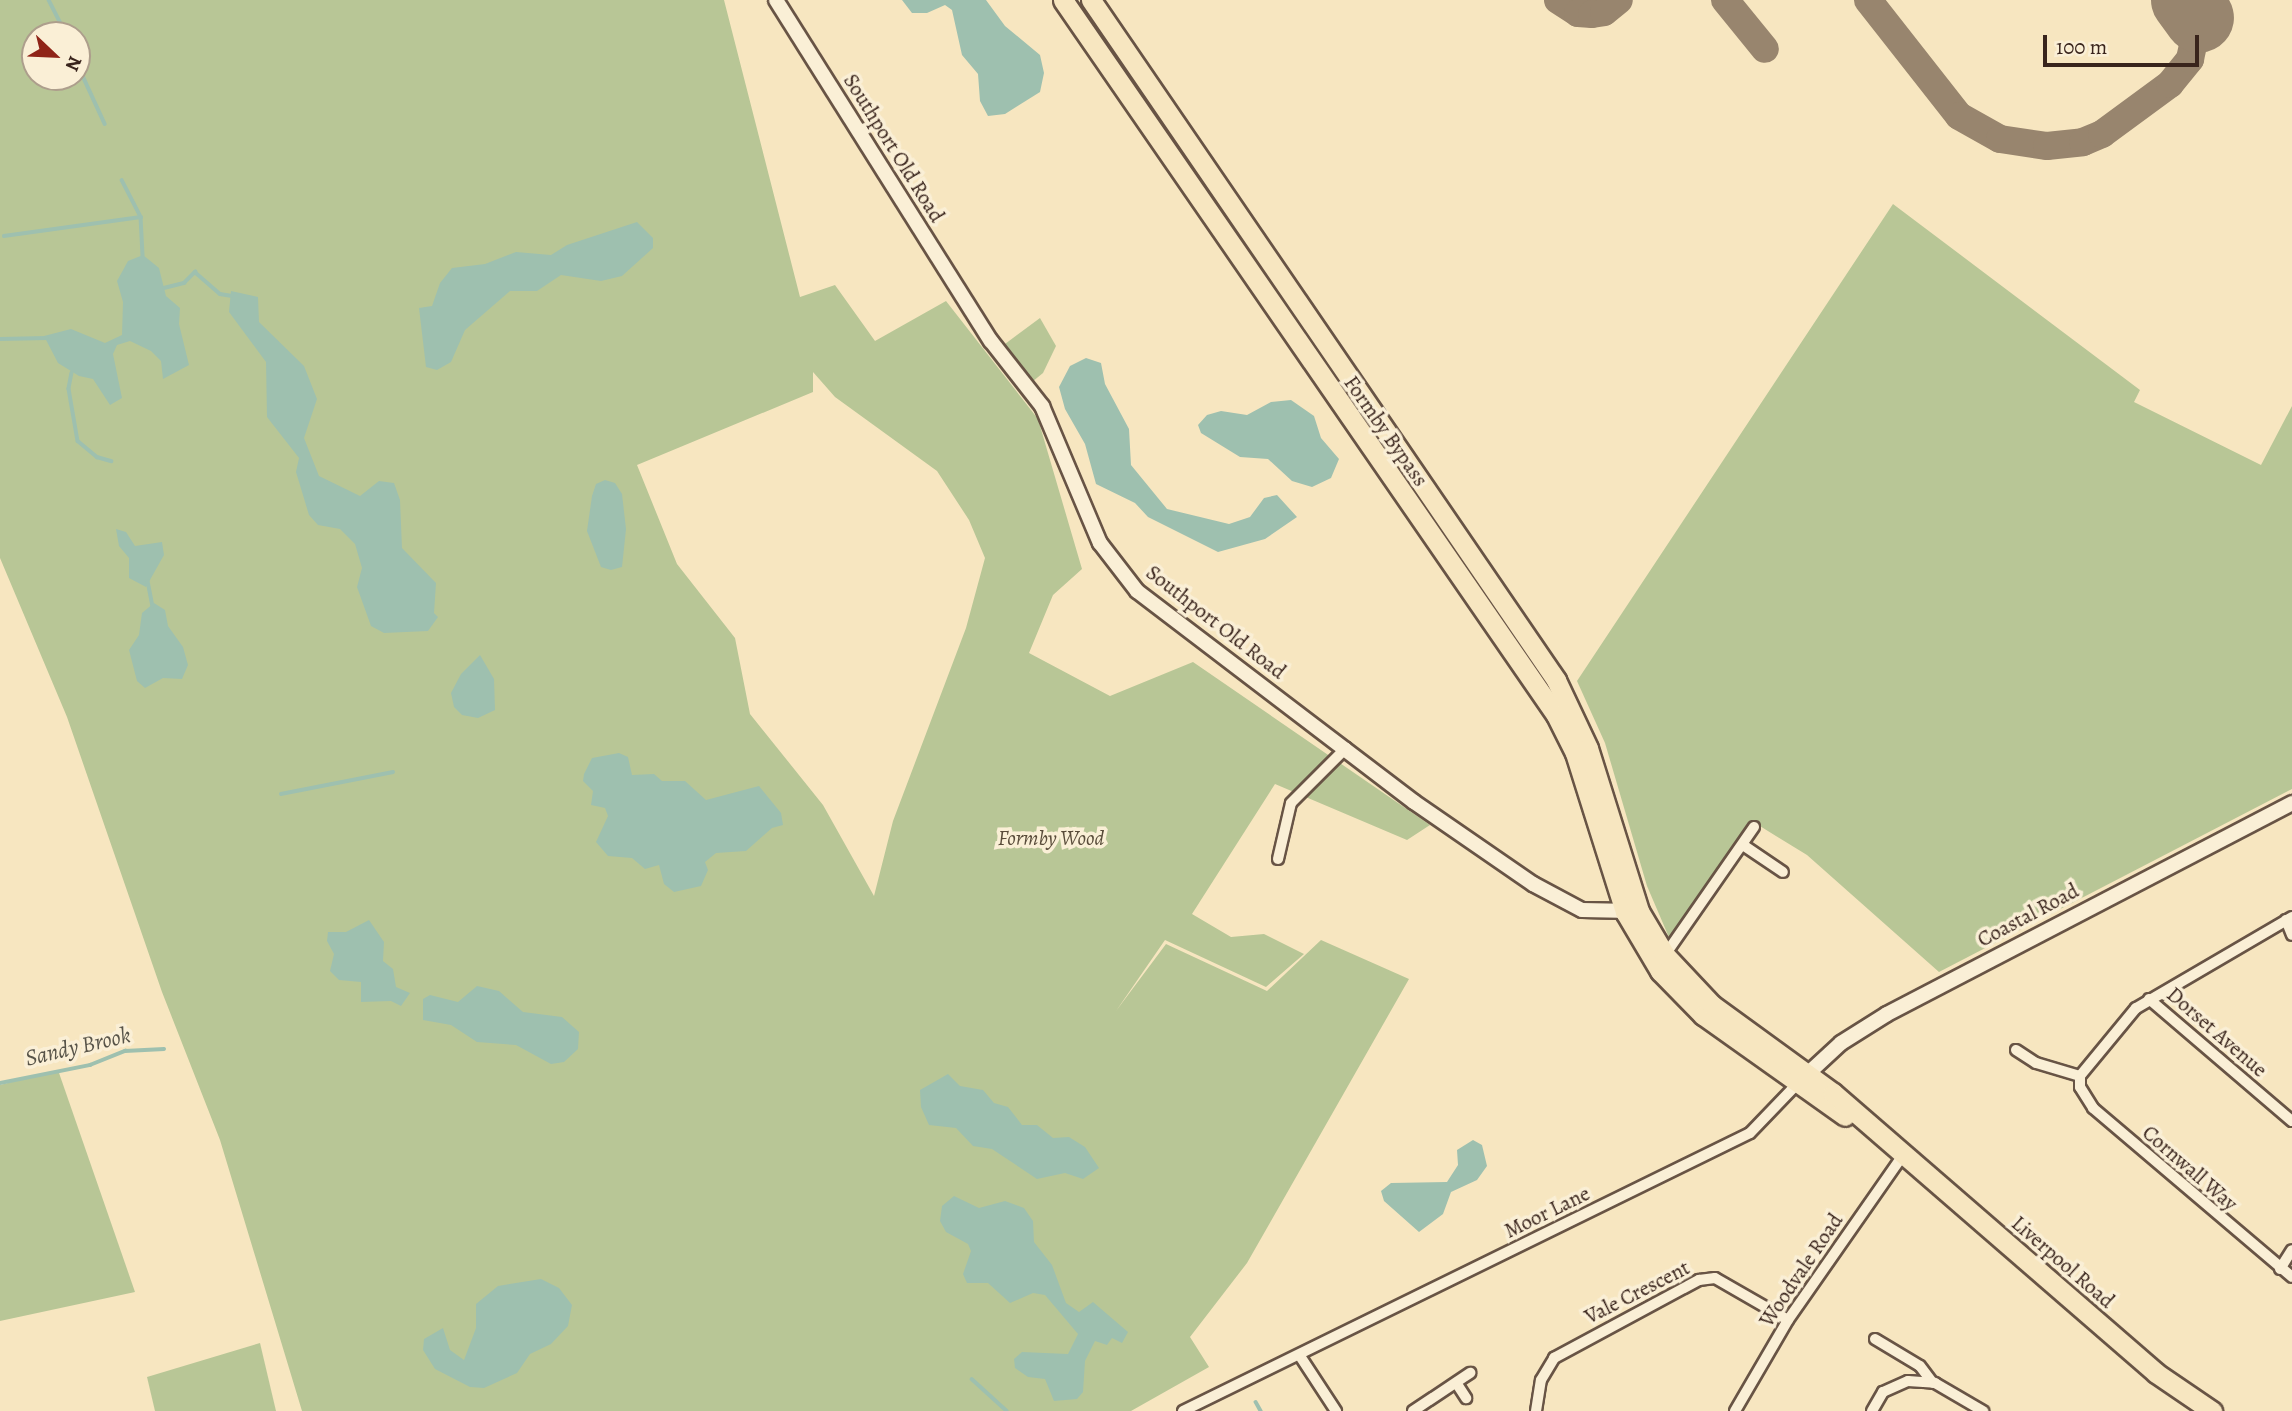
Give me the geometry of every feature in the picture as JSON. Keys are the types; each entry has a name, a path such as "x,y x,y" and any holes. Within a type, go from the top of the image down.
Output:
{"highway":[{"name":"Formby Bypass","path":"1063,0 1556,715 1576,753 1632,911"},
{"name":"Formby Bypass","path":"1091,0 1556,680 1588,748 1632,911"},
{"path":"1280,278 1274,290 1307,342 1324,382"},
{"name":"Liverpool Road","path":"1632,911 1665,955 1712,1005 1802,1079"},
{"name":"Liverpool Road","path":"1632,911 1660,971 1694,1006 1889,1141 2156,1373 2212,1411"}],"street":[{"name":"Southport Old Road","path":"776,0 991,341 1042,407 1100,543 1137,591 1533,884 1582,910 1632,911"},
{"path":"1278,859 1291,803 1346,748"},
{"name":"Coastal Road","path":"1802,1079 1841,1043 1887,1014 2292,803"},
{"path":"1665,955 1754,827"},
{"path":"1743,845 1783,872"},
{"path":"2016,1050 2036,1063 2080,1076 2149,999 2289,919 2292,935"},
{"name":"Dorset Avenue","path":"2149,999 2292,1121"},
{"name":"Cornwall Way","path":"2080,1076 2080,1087 2093,1108 2292,1277"},
{"name":"Moor Lane","path":"1183,1411 1300,1356 1749,1132 1802,1079"},
{"name":"Woodvale Road","path":"1735,1411 1788,1320 1904,1154"},
{"path":"2280,1269 2292,1250"},
{"name":"Vale Crescent","path":"1536,1411 1541,1380 1554,1358 1699,1280 1715,1278 1788,1320"},
{"path":"1875,1339 1920,1366 1933,1383 1983,1411"},
{"path":"1300,1356 1336,1411"},
{"path":"1413,1411 1470,1373"},
{"path":"1872,1411 1883,1392 1908,1381 1933,1383"},
{"path":"1457,1384 1466,1398"}],"green space":[{"name":"Formby Wood","path":"0,0 724,0 800,297 835,285 875,341 946,301 1038,419 1082,569 1053,595 1029,653 1110,696 1193,662 1430,825 1407,840 1275,784 1192,914 1231,937 1264,934 1304,954 1266,987 1165,940 1116,1011 1166,944 1267,991 1321,940 1409,979 1247,1263 1190,1337 1209,1367 1131,1411 302,1411 220,1140 162,992 67,717 0,558","holes":["813,372 835,397 937,471 969,520 985,558 966,628 893,821 874,896 823,805 750,714 735,638 677,564 637,465 813,392"]},
{"path":"1893,204 2140,390 2134,402 2261,465 2292,406 2292,789 1939,972 1807,855 1755,823 1671,942 1647,886 1605,743 1577,681"},
{"path":"1040,318 1056,346 1043,373 1032,382 1005,344"},
{"path":"58,1070 135,1292 0,1321 0,1085"},
{"path":"260,1343 276,1411 155,1411 147,1377"}],"shaded area":[{"path":"902,0 986,0 1005,26 1040,55 1044,73 1040,92 1005,114 988,116 980,101 978,74 962,55 952,10 945,5 927,13 912,13"},
{"path":"637,222 653,238 653,248 622,276 601,281 561,275 537,291 510,291 465,330 451,362 437,370 426,367 419,308 432,306 440,283 452,268 485,264 516,252 551,255 567,245"},
{"path":"143,255 159,268 166,296 180,308 179,324 189,365 163,379 161,361 151,351 130,341 117,345 113,354 122,398 110,405 93,379 79,376 58,363 44,336 71,329 105,343 122,335 123,302 117,281 128,261"},
{"path":"231,291 258,297 259,322 304,366 317,399 304,438 319,476 360,496 379,481 394,483 400,500 402,548 436,583 434,613 438,617 428,631 384,633 371,626 357,587 362,568 355,544 340,529 318,525 309,515 296,472 299,458 267,417 266,362 229,312"},
{"path":"1086,358 1101,363 1105,384 1129,429 1131,465 1167,509 1229,524 1250,517 1264,498 1277,495 1297,517 1265,539 1218,552 1148,517 1135,503 1096,484 1085,444 1065,409 1059,387 1070,366"},
{"path":"1291,400 1314,416 1321,438 1339,459 1331,478 1312,487 1292,481 1268,459 1240,457 1201,433 1198,425 1207,415 1221,411 1247,415 1271,402"},
{"path":"605,480 615,483 622,494 626,529 622,567 611,570 601,567 587,531 596,484"},
{"path":"116,529 126,532 135,546 162,542 164,555 146,587 129,578 129,558 119,546"},
{"path":"154,603 165,610 168,626 183,647 188,665 182,679 163,678 145,688 137,681 129,650 139,635 142,613"},
{"path":"480,655 494,679 495,710 478,718 462,715 454,707 451,693 461,674"},
{"path":"619,753 628,757 632,775 654,774 662,781 685,781 706,800 759,786 781,813 783,825 772,828 746,851 716,853 705,862 708,870 701,886 674,892 664,884 659,865 645,869 632,858 608,856 596,842 608,816 605,808 591,805 593,791 583,781 584,774 592,758"},
{"path":"369,920 384,942 383,961 393,969 396,987 410,993 401,1006 391,1001 361,1002 361,982 339,980 330,971 334,954 327,941 328,932 346,932"},
{"path":"477,986 499,991 523,1012 562,1017 579,1032 578,1049 564,1062 551,1064 516,1045 477,1042 451,1025 423,1020 423,999 430,995 458,1002"},
{"path":"948,1074 960,1086 983,1090 994,1103 1008,1107 1022,1125 1037,1125 1053,1138 1069,1137 1085,1147 1099,1168 1083,1179 1065,1173 1037,1179 992,1149 973,1146 956,1128 929,1125 921,1107 920,1090"},
{"path":"1473,1140 1482,1145 1487,1166 1477,1180 1451,1192 1443,1214 1419,1232 1384,1201 1381,1191 1391,1183 1447,1182 1458,1165 1457,1150"},
{"path":"954,1196 979,1208 1005,1201 1024,1208 1033,1221 1034,1242 1052,1265 1066,1303 1079,1312 1093,1302 1128,1332 1122,1343 1112,1338 1107,1345 1095,1341 1085,1361 1083,1392 1077,1399 1054,1401 1045,1379 1028,1377 1015,1368 1014,1359 1022,1352 1068,1354 1078,1334 1045,1295 1033,1293 1010,1303 988,1283 967,1283 963,1274 971,1251 968,1244 946,1232 940,1221 942,1206"},
{"path":"541,1279 559,1288 572,1305 568,1326 551,1344 530,1354 517,1373 484,1388 470,1387 435,1369 423,1350 424,1339 443,1328 450,1350 464,1360 476,1328 476,1304 498,1286"}],"waterway":[{"path":"49,0 60,21"},
{"path":"90,91 105,124"},
{"path":"122,180 141,217 143,256"},
{"path":"4,236 141,217"},
{"path":"164,288 184,283 195,272 220,294 232,296"},
{"path":"0,339 47,338"},
{"path":"72,373 69,389 78,441 97,457 111,461"},
{"path":"148,581 153,606"},
{"path":"281,794 393,772"},
{"name":"Sandy Brook","path":"0,1083 90,1065 125,1051 164,1049"},
{"path":"972,1379 1007,1411"},
{"name":"Sandy Brook","path":"1256,1402 1261,1411"}],"taxiway":[{"path":"1558,0 1578,13 1592,14 1604,12 1619,0"},
{"path":"1725,0 1765,49"},
{"path":"1868,0 1959,116 2000,139 2047,146 2083,142 2102,134 2170,84 2190,59 2199,18"}],"runway":[{"path":"2186,0 2199,18"}]}
